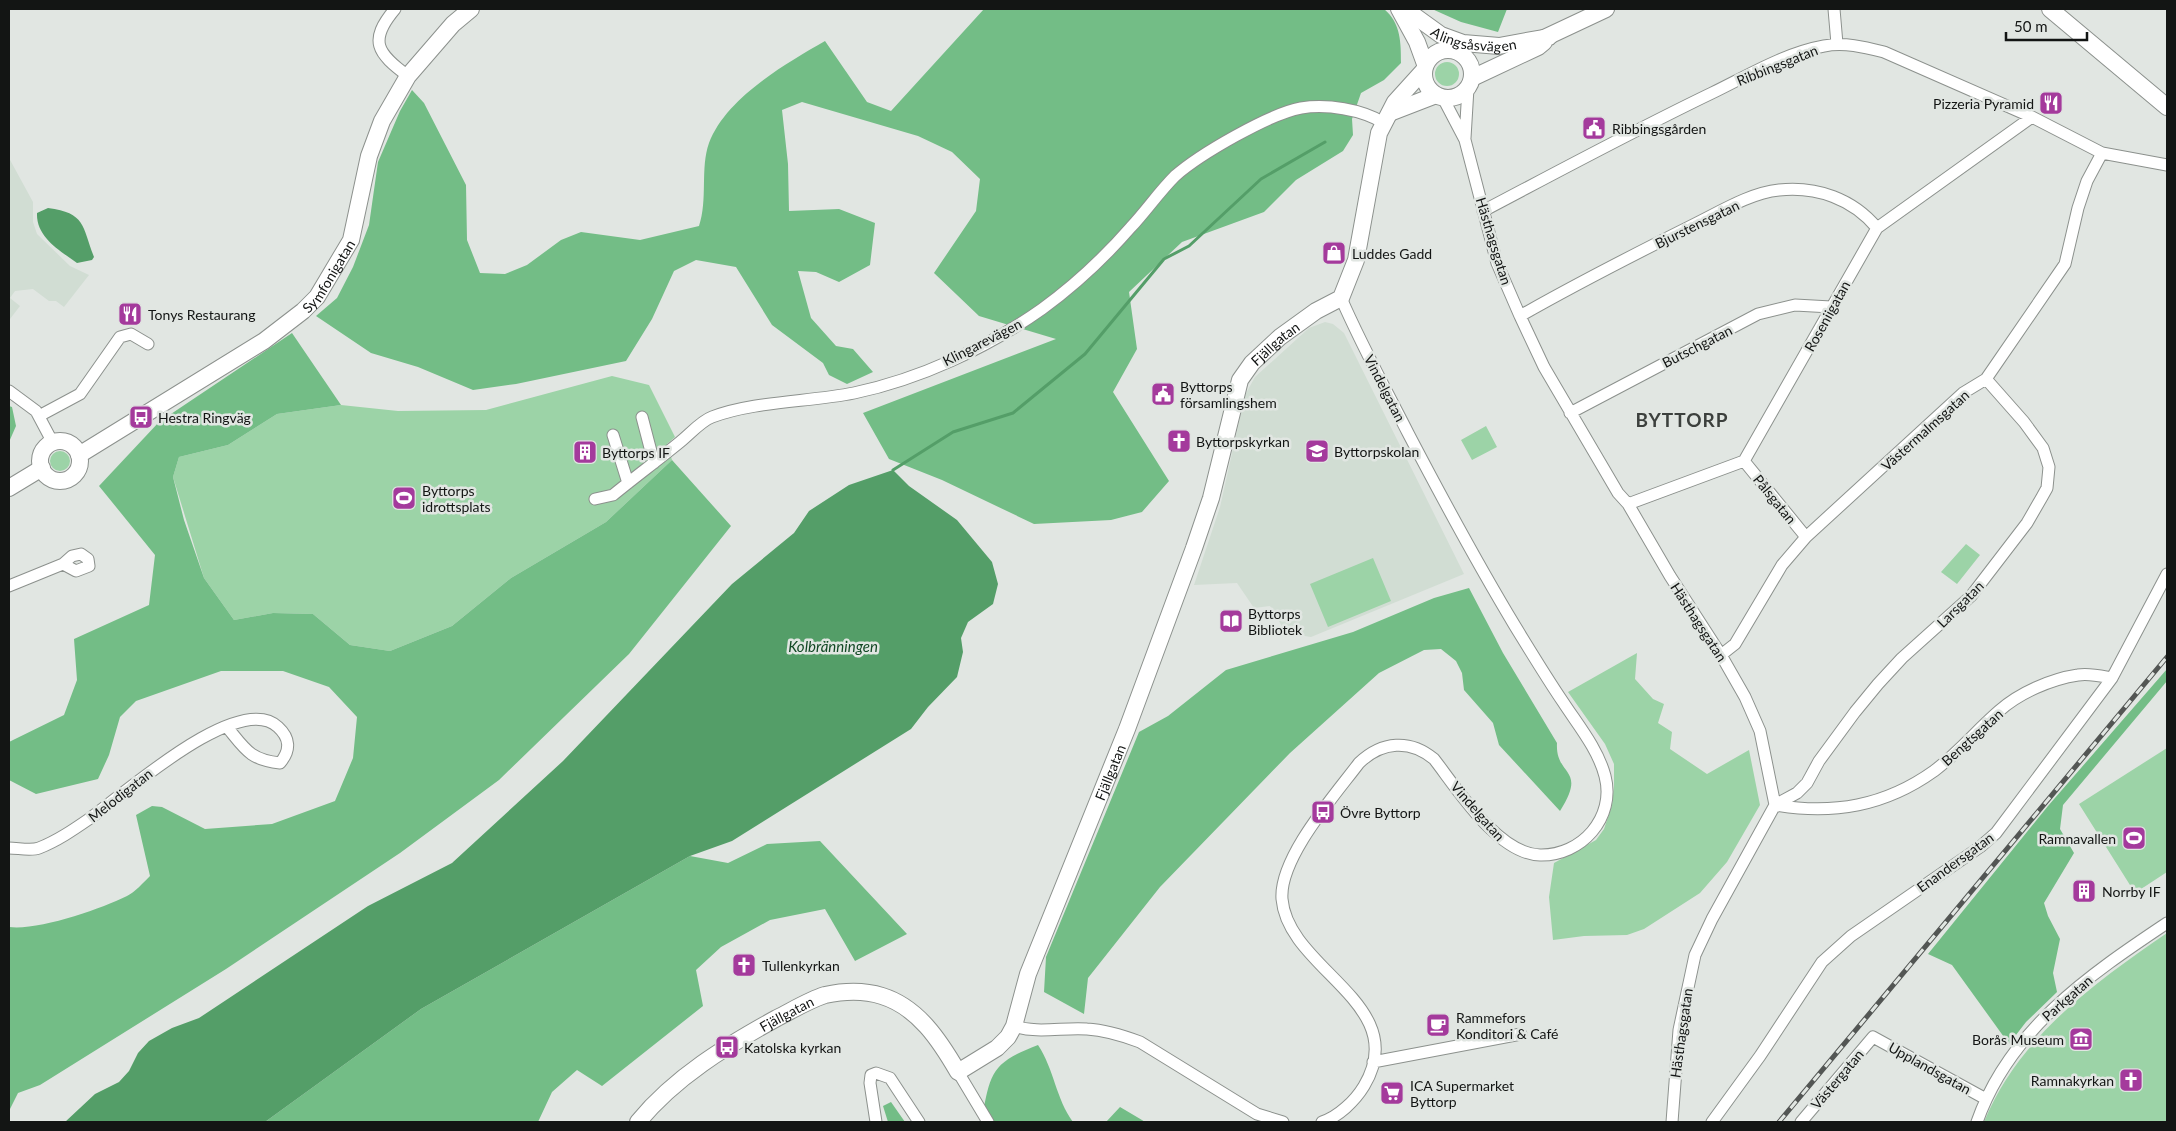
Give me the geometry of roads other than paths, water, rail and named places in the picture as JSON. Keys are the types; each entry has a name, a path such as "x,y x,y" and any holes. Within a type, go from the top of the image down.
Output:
{"street":[{"path":"395,9 380,28 380,44 385,58 408,76"},
{"name":"Symfonigatan","path":"78,455 264,341 303,312 317,297 351,240 374,138 382,121 408,76 448,30 471,9"},
{"name":"Alingsåsvägen","path":"1402,9 1441,34 1463,43 1499,46 1549,37"},
{"name":"Alingsåsvägen","path":"1402,9 1445,50"},
{"name":"Alingsåsvägen","path":"1402,9 1417,42 1424,67"},
{"name":"Alingsåsvägen","path":"1463,55 1505,52 1549,37 1606,9"},
{"path":"1834,9 1837,44"},
{"path":"2050,9 2167,107"},
{"name":"Alingsåsvägen","path":"1470,83 1538,47 1549,37"},
{"name":"Ribbingsgatan","path":"1483,210 1643,126 1758,71 1812,48 1837,44 1860,46 1884,52 2032,117 2102,153 2167,165"},
{"path":"1341,298 1356,260 1375,149 1388,118 1395,102 1433,54 1452,50 1463,55 1471,66 1470,83 1457,97 1439,97 1388,118"},
{"path":"1424,67 1426,85 1439,97"},
{"name":"Hästhagsgatan","path":"1465,140 1470,83"},
{"name":"Hästhagsgatan","path":"1439,97 1465,140 1497,263 1544,367 1618,493 1628,504 1670,576 1721,655 1745,697 1760,731 1775,805 1712,919 1695,955 1679,1030 1672,1122"},
{"name":"Klingarevägen","path":"595,499 613,494 711,417 751,408 854,393 905,378 955,358 1012,330 1077,283 1132,227 1162,190 1183,170 1222,144 1264,123 1300,108 1319,107 1336,108 1374,117 1388,118"},
{"name":"Roseniigatan","path":"1744,462 1877,228 2032,117"},
{"name":"Västermalmsgatan","path":"1721,655 1735,644 1782,565 1806,537 1962,393 1986,379 2065,264 2078,208 2087,181 2102,153"},
{"name":"Bjurstensgatan","path":"1520,316 1595,274 1761,194 1796,189 1834,197 1864,212 1877,228"},
{"name":"Fjällgatan","path":"638,1122 672,1086 741,1038 804,1004 824,996 862,991 899,1003 916,1016 941,1043 958,1072 997,1048 1008,1037 1014,1026 1028,974 1127,729 1194,548 1211,498 1240,380 1252,363 1280,338 1316,311 1341,298"},
{"name":"Vindelgatan","path":"1322,1122 1339,1113 1362,1090 1373,1062 1374,1039 1371,1026 1364,1013 1289,926 1282,897 1291,860 1360,763 1369,754 1393,745 1407,745 1426,753 1434,759 1491,830 1509,845 1529,854 1560,853 1588,837 1602,815 1606,787 1606,777 1594,751 1540,667 1439,493 1368,357 1341,298"},
{"name":"Butschgatan","path":"1570,413 1758,314 1796,305 1831,307"},
{"path":"39,416 80,394 120,337 131,334 148,344"},
{"name":"Larsgatan","path":"1775,805 1797,794 1855,712 1878,684 1902,658 1971,596 2027,523 2044,493 2049,467 2043,448 2035,435 1986,379"},
{"path":"9,391 21,398 39,416 53,443"},
{"path":"642,417 654,463"},
{"path":"612,435 628,483"},
{"path":"53,443 67,443 75,449 78,455 78,469 74,475 65,480 51,478 42,468 42,453 53,443"},
{"path":"1628,504 1744,462"},
{"name":"Pålsgatan","path":"1744,462 1806,537"},
{"path":"9,488 42,468"},
{"path":"9,586 63,564"},
{"name":"Enandersgatan","path":"1712,1122 1760,1056 1822,962 1851,936 1980,847 1996,833 2112,678 2167,574"},
{"name":"Bengtsgatan","path":"1775,805 1806,811 1835,809 1863,805 1893,794 1933,772 1960,750 1999,711 2018,697 2045,685 2079,674 2112,678"},
{"name":"Melodigatan","path":"9,848 37,849 62,836 90,819 165,759 227,727 250,718 262,718 275,724 286,734 289,744 286,756 280,763 258,760 246,751 227,727"},
{"name":"Parkgatan","path":"1977,1122 1986,1099 2023,1038 2058,1004 2097,972 2167,923"},
{"path":"1014,1026 1036,1030 1089,1029 1126,1037 1140,1042 1257,1114 1284,1122"},
{"path":"1373,1062 1521,1034"},
{"name":"Upplandsgatan","path":"1874,1037 1986,1099"},
{"name":"Västergatan","path":"1801,1122 1874,1037"},
{"path":"958,1072 986,1121"},
{"path":"876,1122 870,1083 871,1075 876,1073 890,1078 919,1122"}],"water":[{"path":"48,208 70,213 81,223 94,257 92,260 77,263 56,248 44,236 40,229 37,213"},
{"name":"Kolbränningen","path":"893,470 909,486 957,520 992,562 998,584 993,604 968,622 961,638 963,652 957,677 928,707 911,729 732,841 690,856 421,1009 265,1122 65,1122 95,1094 119,1082 129,1071 138,1053 149,1041 172,1028 199,1018 368,906 452,863 563,761 732,584 794,533 809,511 849,485"}],"waterway":[{"path":"893,470 953,432 1013,413 1085,354 1164,259 1189,246 1261,179 1325,142"}],"railway":[{"path":"1779,1122 2167,657"}],"place":[{"name":"Pizzeria Pyramid","path":"2051,103"},
{"name":"Ribbingsgården","path":"1594,128"},
{"name":"Luddes Gadd","path":"1334,253"},
{"name":"Tonys Restaurang","path":"130,314"},
{"name":"Byttorps församlingshem","path":"1163,394"},
{"name":"Hestra Ringväg","path":"141,417"},
{"name":"Byttorpskyrkan","path":"1179,441"},
{"name":"Byttorpskolan","path":"1317,451"},
{"name":"Byttorps IF","path":"585,452"},
{"name":"Byttorps idrottsplats","path":"404,498"},
{"name":"Byttorps Bibliotek","path":"1231,621"},
{"name":"Övre Byttorp","path":"1323,812"},
{"name":"Ramnavallen","path":"2134,838"},
{"name":"Norrby IF","path":"2084,891"},
{"name":"Tullenkyrkan","path":"744,965"},
{"name":"Rammefors Konditori & Café","path":"1438,1025"},
{"name":"Borås Museum","path":"2081,1039"},
{"name":"Katolska kyrkan","path":"727,1047"},
{"name":"Ramnakyrkan","path":"2131,1080"},
{"name":"ICA Supermarket Byttorp","path":"1392,1093"}],"district":[{"name":"BYTTORP","path":"1682,419"}]}
